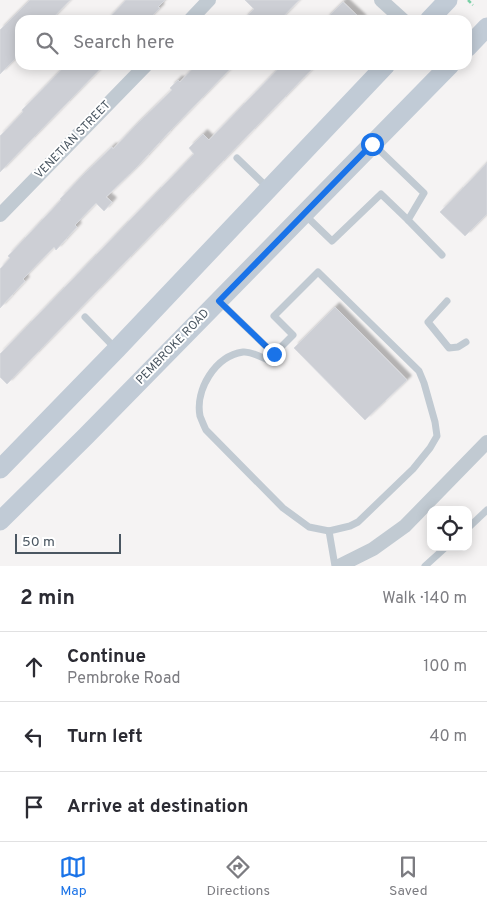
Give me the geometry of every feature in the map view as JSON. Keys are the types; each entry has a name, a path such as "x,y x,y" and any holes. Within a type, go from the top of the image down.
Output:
{"main road":[{"path":"434,15 448,0"},
{"path":"472,43 487,28"},
{"path":"0,469 117,349 381,70"},
{"name":"PEMBROKE ROAD","path":"0,521 86,436 445,70"}],"street":[{"path":"195,15 209,0"},
{"path":"381,0 397,15"},
{"name":"VENETIAN STREET","path":"0,215 141,70"},
{"path":"339,566 373,549 405,526 487,442"}],"lane":[{"path":"372,144 424,194 408,220"},
{"path":"237,158 269,189"},
{"path":"304,214 332,241 381,194 442,255"},
{"path":"318,272 419,371 435,422 437,436 413,469 358,522 329,531 309,527 283,508 206,430 200,416 202,392 207,378 216,365 244,352 268,360 293,334 274,316 318,272"},
{"path":"219,301 274,354"},
{"path":"447,301 428,322 449,348 458,348 466,342"},
{"path":"85,317 117,349"},
{"path":"472,524 487,510"},
{"path":"329,531 335,566"},
{"path":"425,566 442,551"}],"path":[{"path":"468,0 474,5"}],"building":[{"path":"30,0 70,0 56,15 15,15"},
{"path":"126,0 165,0 153,15 112,15"},
{"path":"245,0 299,0 285,15 248,15 254,9"},
{"path":"343,2 357,15 330,15"},
{"path":"15,15 15,59 0,74 0,30"},
{"path":"61,70 99,70 0,172 0,136 23,112 22,110"},
{"path":"191,70 229,70 106,197 112,202 104,211 96,203 75,225 77,227 56,250 54,247 23,279 25,281 0,308 0,269 10,258 8,256 83,175 112,147 113,149 172,90 170,88 178,80 180,82"},
{"path":"277,70 311,70 7,384 0,377 0,354 194,154 189,148 203,134 209,140"},
{"path":"487,163 487,214 465,236 440,212"},
{"path":"335,307 407,380 365,420 294,348"}],"route":[{"path":"274,354 219,301 372,144"}]}
